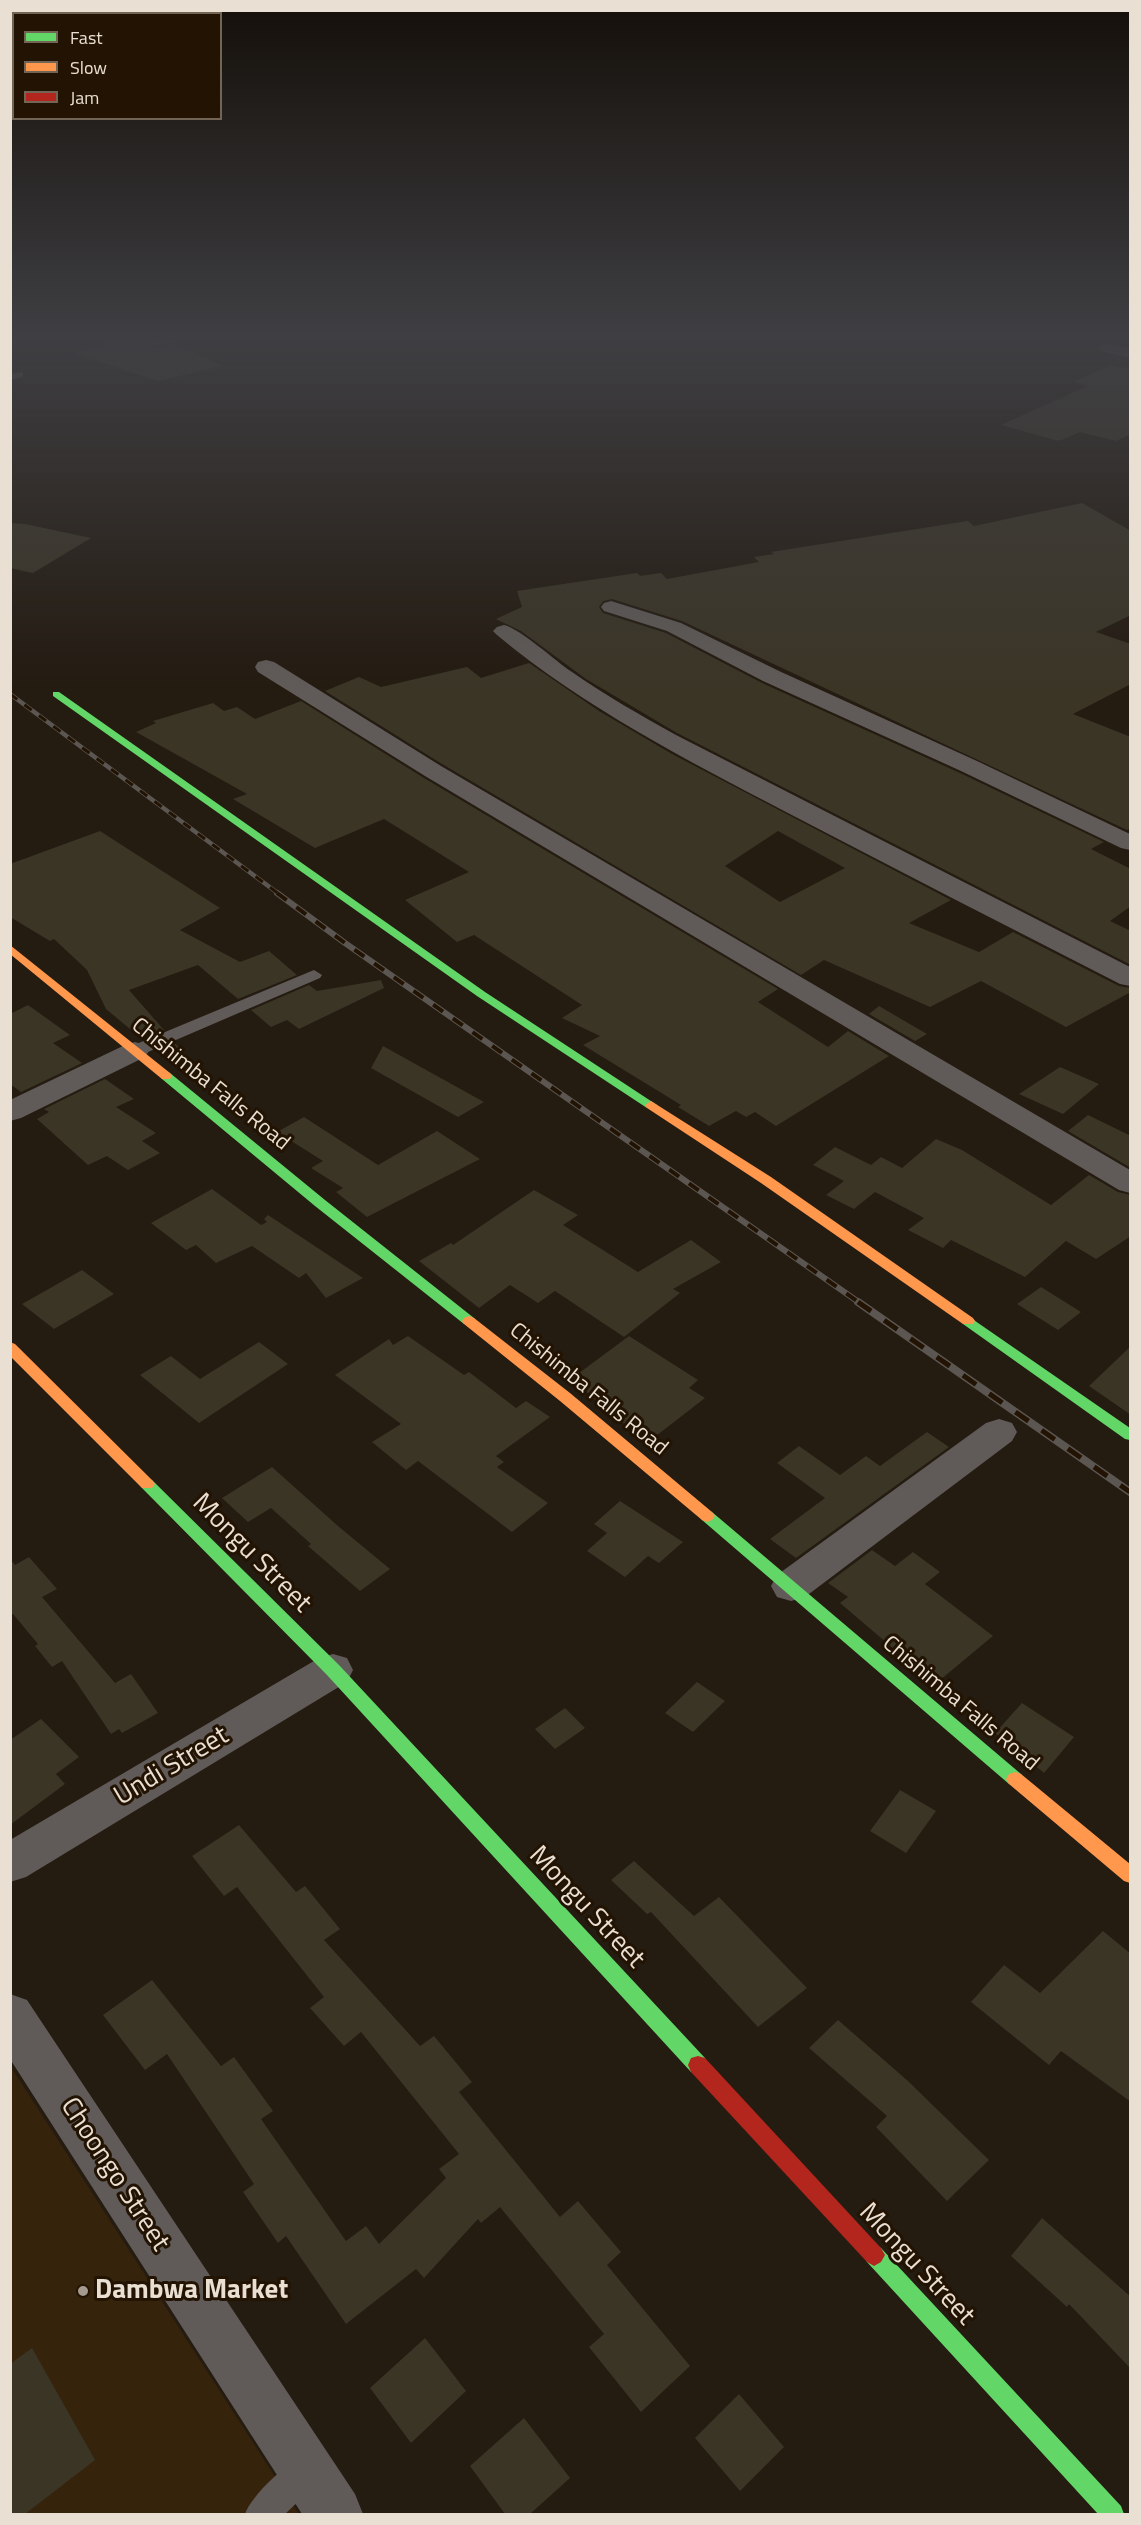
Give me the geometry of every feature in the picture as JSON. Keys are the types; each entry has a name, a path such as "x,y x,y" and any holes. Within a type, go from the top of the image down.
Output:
{"street":[{"path":"611,607 674,627 771,676 1131,843"},
{"path":"504,631 586,690 683,748 1131,978"},
{"path":"266,667 433,771 1131,1183"},
{"path":"56,694 481,994 766,1180 1131,1435"},
{"name":"Chishimba Falls Road","path":"10,948 320,1203 565,1397 791,1586 902,1684 1131,1875"},
{"path":"10,1112 135,1051"},
{"name":"Mongu Street","path":"10,1347 333,1670 1113,2514"},
{"path":"791,1586 999,1432"},
{"name":"Undi Street","path":"10,1863 333,1670"},
{"name":"Choongo Street","path":"10,2016 335,2514"}],"lane":[{"path":"135,1051 314,975"},
{"path":"262,2514 306,2471"}],"shaded area":[{"name":"Dambwa Market","path":"11,2067 299,2514 11,2514"}],"building":[{"path":"1082,503 1131,531 1131,615 1096,632 1131,644 1131,684 1073,714 1131,737 1131,828 1127,830 682,621 612,599 603,601 599,607 603,613 666,633 762,683 960,773 1104,842 1091,849 1131,869 1131,906 1110,921 1131,931 1131,965 677,733 586,679 521,631 496,619 522,607 517,591 637,573 640,576 661,573 667,579 759,562 754,557 774,554 771,552 968,521 974,526"},
{"path":"10,523 91,538 33,573 10,568"},
{"path":"529,663 599,711 672,754 951,900 909,923 979,952 1013,932 1119,986 1131,988 1131,992 1066,1027 981,981 930,1007 824,960 801,975 442,764 325,691 359,677 381,687 467,667 481,678","holes":["778,831 845,868 780,902 725,866"]},
{"path":"301,701 424,778 778,989 758,1002 828,1047 848,1031 889,1056 776,1126 755,1112 746,1117 736,1111 709,1126 678,1107 681,1105 583,1045 600,1036 562,1018 582,1005 474,935 457,942 405,900 469,872 384,819 315,848 233,799 247,794 136,732 156,723 153,721 213,703 224,711 237,707 255,719"},
{"path":"100,831 220,908 180,930 240,962 269,951 297,975 238,999 198,965 129,990 164,1030 142,1039 106,1009 87,970 54,939 50,941 10,917 10,864"},
{"path":"381,980 384,988 299,1029 287,1020 271,1027 251,1010 309,985 317,991"},
{"path":"28,1005 70,1035 53,1043 82,1063 21,1092 10,1084 10,1014"},
{"path":"879,1006 927,1034 915,1041 869,1014"},
{"path":"175,1043 194,1064 185,1074 157,1051"},
{"path":"383,1046 484,1102 458,1117 371,1068"},
{"path":"1060,1067 1099,1084 1063,1114 1019,1094"},
{"path":"105,1079 134,1099 116,1107 156,1133 142,1141 160,1153 128,1170 107,1156 88,1165 37,1119 49,1112 44,1109"},
{"path":"1088,1115 1131,1136 1131,1168 1068,1131"},
{"path":"304,1117 378,1165 437,1131 480,1159 367,1217 336,1192 343,1188 311,1168 323,1161 277,1132"},
{"path":"936,1139 962,1150 1051,1205 1089,1175 1118,1192 1131,1195 1131,1236 1096,1259 1066,1241 1025,1277 951,1240 943,1248 908,1230 924,1218 875,1192 854,1209 826,1195 844,1181 813,1165 835,1147 871,1165 881,1157 902,1168"},
{"path":"212,1189 261,1225 267,1222 264,1219 268,1215 363,1278 326,1298 306,1273 299,1278 252,1246 216,1263 196,1245 186,1250 151,1223"},
{"path":"534,1190 578,1215 563,1225 638,1272 691,1240 721,1262 673,1289 680,1293 624,1337 555,1291 538,1303 510,1285 479,1308 419,1261 451,1243 453,1245"},
{"path":"82,1270 114,1294 54,1329 22,1304"},
{"path":"1041,1287 1081,1312 1058,1330 1017,1304"},
{"path":"408,1336 464,1375 469,1372 516,1408 526,1401 550,1417 496,1456 504,1462 497,1467 548,1503 512,1532 418,1461 406,1470 372,1442 401,1424 335,1375 389,1339 393,1345"},
{"path":"629,1336 698,1380 689,1388 705,1398 647,1443 571,1379"},
{"path":"259,1342 288,1364 199,1423 140,1375 171,1356 200,1379"},
{"path":"1131,1346 1131,1415 1089,1386"},
{"path":"927,1432 949,1447 796,1558 770,1539 825,1498 777,1463 799,1446 840,1475 866,1456 880,1466"},
{"path":"272,1467 390,1569 360,1591 308,1546 311,1544 271,1508 248,1522 222,1498"},
{"path":"620,1501 683,1542 659,1563 648,1556 625,1577 587,1551 607,1533 594,1524"},
{"path":"872,1550 895,1566 913,1552 940,1572 925,1584 993,1636 940,1680 906,1652 901,1655 840,1603 848,1597 828,1583"},
{"path":"29,1557 57,1589 42,1597 115,1683 131,1674 158,1713 122,1733 119,1729 111,1734 62,1661 52,1667 35,1646 38,1644 13,1614 10,1615 10,1559 15,1565"},
{"path":"697,1682 725,1701 693,1732 665,1713"},
{"path":"1022,1703 1074,1737 1044,1773 995,1733"},
{"path":"565,1708 585,1728 555,1749 535,1729"},
{"path":"41,1719 79,1757 56,1774 65,1784 10,1825 10,1740"},
{"path":"900,1790 936,1811 906,1853 870,1831"},
{"path":"239,1825 296,1892 305,1886 340,1929 324,1940 420,2046 434,2036 472,2082 459,2092 560,2217 578,2201 621,2252 607,2265 690,2366 641,2412 589,2347 604,2334 500,2207 481,2223 478,2219 424,2278 416,2269 346,2324 286,2236 278,2243 243,2192 254,2184 167,2054 145,2070 103,2015 152,1980 221,2066 234,2057 273,2111 261,2119 346,2241 366,2226 379,2244 446,2178 439,2169 459,2154 361,2032 344,2046 310,2008 324,1997 237,1887 224,1896 192,1856"},
{"path":"634,1861 694,1916 719,1897 807,1988 758,2027 651,1912 647,1914 611,1880"},
{"path":"1103,1931 1131,1954 1131,2102 1061,2051 1049,2065 971,2002 1004,1965 1040,1993"},
{"path":"838,2020 908,2081 989,2160 947,2201 876,2127 887,2116 809,2048"},
{"path":"1042,2218 1131,2297 1131,2369 1069,2304 1067,2307 1011,2256"},
{"path":"425,2338 466,2391 411,2443 370,2388"},
{"path":"32,2348 95,2460 25,2514 10,2514 10,2364"},
{"path":"739,2394 784,2447 740,2491 695,2438"},
{"path":"524,2418 570,2478 530,2514 505,2514 470,2466"}],"railway":[{"path":"10,694 279,894"},
{"path":"277,893 860,1303"},
{"path":"858,1302 1130,1492"}],"traffic: fast":[{"path":"56,694 481,994 651,1105"},
{"path":"166,1076 320,1203 469,1321"},
{"path":"968,1321 1130,1435"},
{"path":"147,1484 333,1670 698,2065"},
{"path":"707,1516 1015,1779"},
{"path":"874,2255 1113,2514"}],"traffic: slow":[{"path":"10,948 166,1076"},
{"path":"651,1105 766,1180 968,1321"},
{"path":"469,1321 565,1397 707,1516"},
{"path":"10,1347 147,1484"},
{"path":"1015,1779 1130,1875"}],"traffic: jam":[{"path":"698,2065 874,2255"}],"place":[{"name":"Dambwa Market","path":"83,2291"}]}
